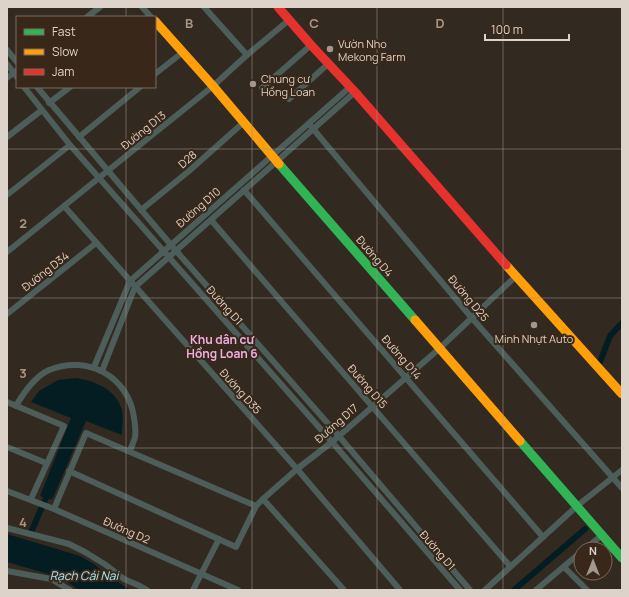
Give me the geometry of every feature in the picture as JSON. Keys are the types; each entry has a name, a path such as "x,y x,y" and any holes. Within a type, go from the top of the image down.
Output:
{"street":[{"path":"88,16 100,7"},
{"path":"142,7 150,16"},
{"path":"204,7 247,55"},
{"path":"278,7 622,394"},
{"name":"Đường D13","path":"7,252 213,86 247,55 290,20"},
{"name":"Đường D4","path":"156,22 622,558"},
{"path":"262,88 311,45"},
{"path":"7,50 16,61"},
{"path":"156,73 183,52"},
{"path":"7,64 16,73 7,78"},
{"path":"289,100 328,64"},
{"name":"Đường D1","path":"25,88 70,145 332,442 460,590"},
{"name":"Đường D1","path":"38,88 171,245 338,435 470,590"},
{"path":"49,103 69,88"},
{"path":"79,137 139,88"},
{"name":"Đường D10","path":"94,368 130,281 353,90"},
{"path":"7,137 42,110"},
{"name":"D28","path":"141,210 189,171 244,122"},
{"name":"Đường D25","path":"311,126 471,317 622,488"},
{"path":"7,195 70,145"},
{"name":"Đường D10","path":"102,371 135,287 168,256 244,190 274,159"},
{"name":"Đường D14","path":"244,190 543,537"},
{"name":"Đường D35","path":"64,206 297,469 400,590"},
{"name":"Đường D15","path":"211,220 510,566"},
{"name":"Đường D34","path":"7,314 96,243"},
{"name":"Đường D17","path":"219,539 236,547 256,506 263,499 297,469 332,442 338,435 440,348 516,276"},
{"path":"16,406 35,379 49,370 64,366 79,365 102,371 121,385 129,398 133,411 135,427 135,437 130,452"},
{"path":"7,402 64,426 46,463 31,500"},
{"path":"54,509 86,433 256,506"},
{"path":"7,447 46,463"},
{"path":"485,590 577,506 622,470"},
{"path":"70,471 219,539 193,590"},
{"name":"Đường D2","path":"7,490 54,509 238,590"},
{"path":"263,499 344,590"},
{"path":"7,528 69,544 106,565 124,580 147,590"},
{"path":"595,541 602,535"},
{"path":"536,590 573,559"},
{"path":"564,566 587,590"},
{"path":"7,570 51,579 70,590"}],"water":[{"path":"76,378 90,381 104,387 115,397 123,413 122,435 86,421 52,500 40,496 71,418 31,402 39,391 58,380"},
{"name":"Rạch Cái Nai","path":"7,534 80,556 131,590 79,590 62,578 7,562"}],"waterway":[{"path":"600,362 610,336 622,323"},
{"path":"32,530 41,509"},
{"path":"514,590 585,529"}],"traffic: fast":[{"path":"279,164 415,320"},
{"path":"520,441 622,558"}],"traffic: slow":[{"path":"156,22 213,86 279,164"},
{"path":"506,265 622,394"},
{"path":"415,320 520,441"}],"traffic: jam":[{"path":"278,7 355,92 506,265"}],"place":[{"name":"Vườn Nho Mekong Farm","path":"330,49"},
{"name":"Chung cư Hồng Loan","path":"253,84"},
{"name":"Minh Nhựt Auto","path":"534,325"}],"district":[{"name":"Khu dân cư Hồng Loan 6","path":"222,346"}]}
